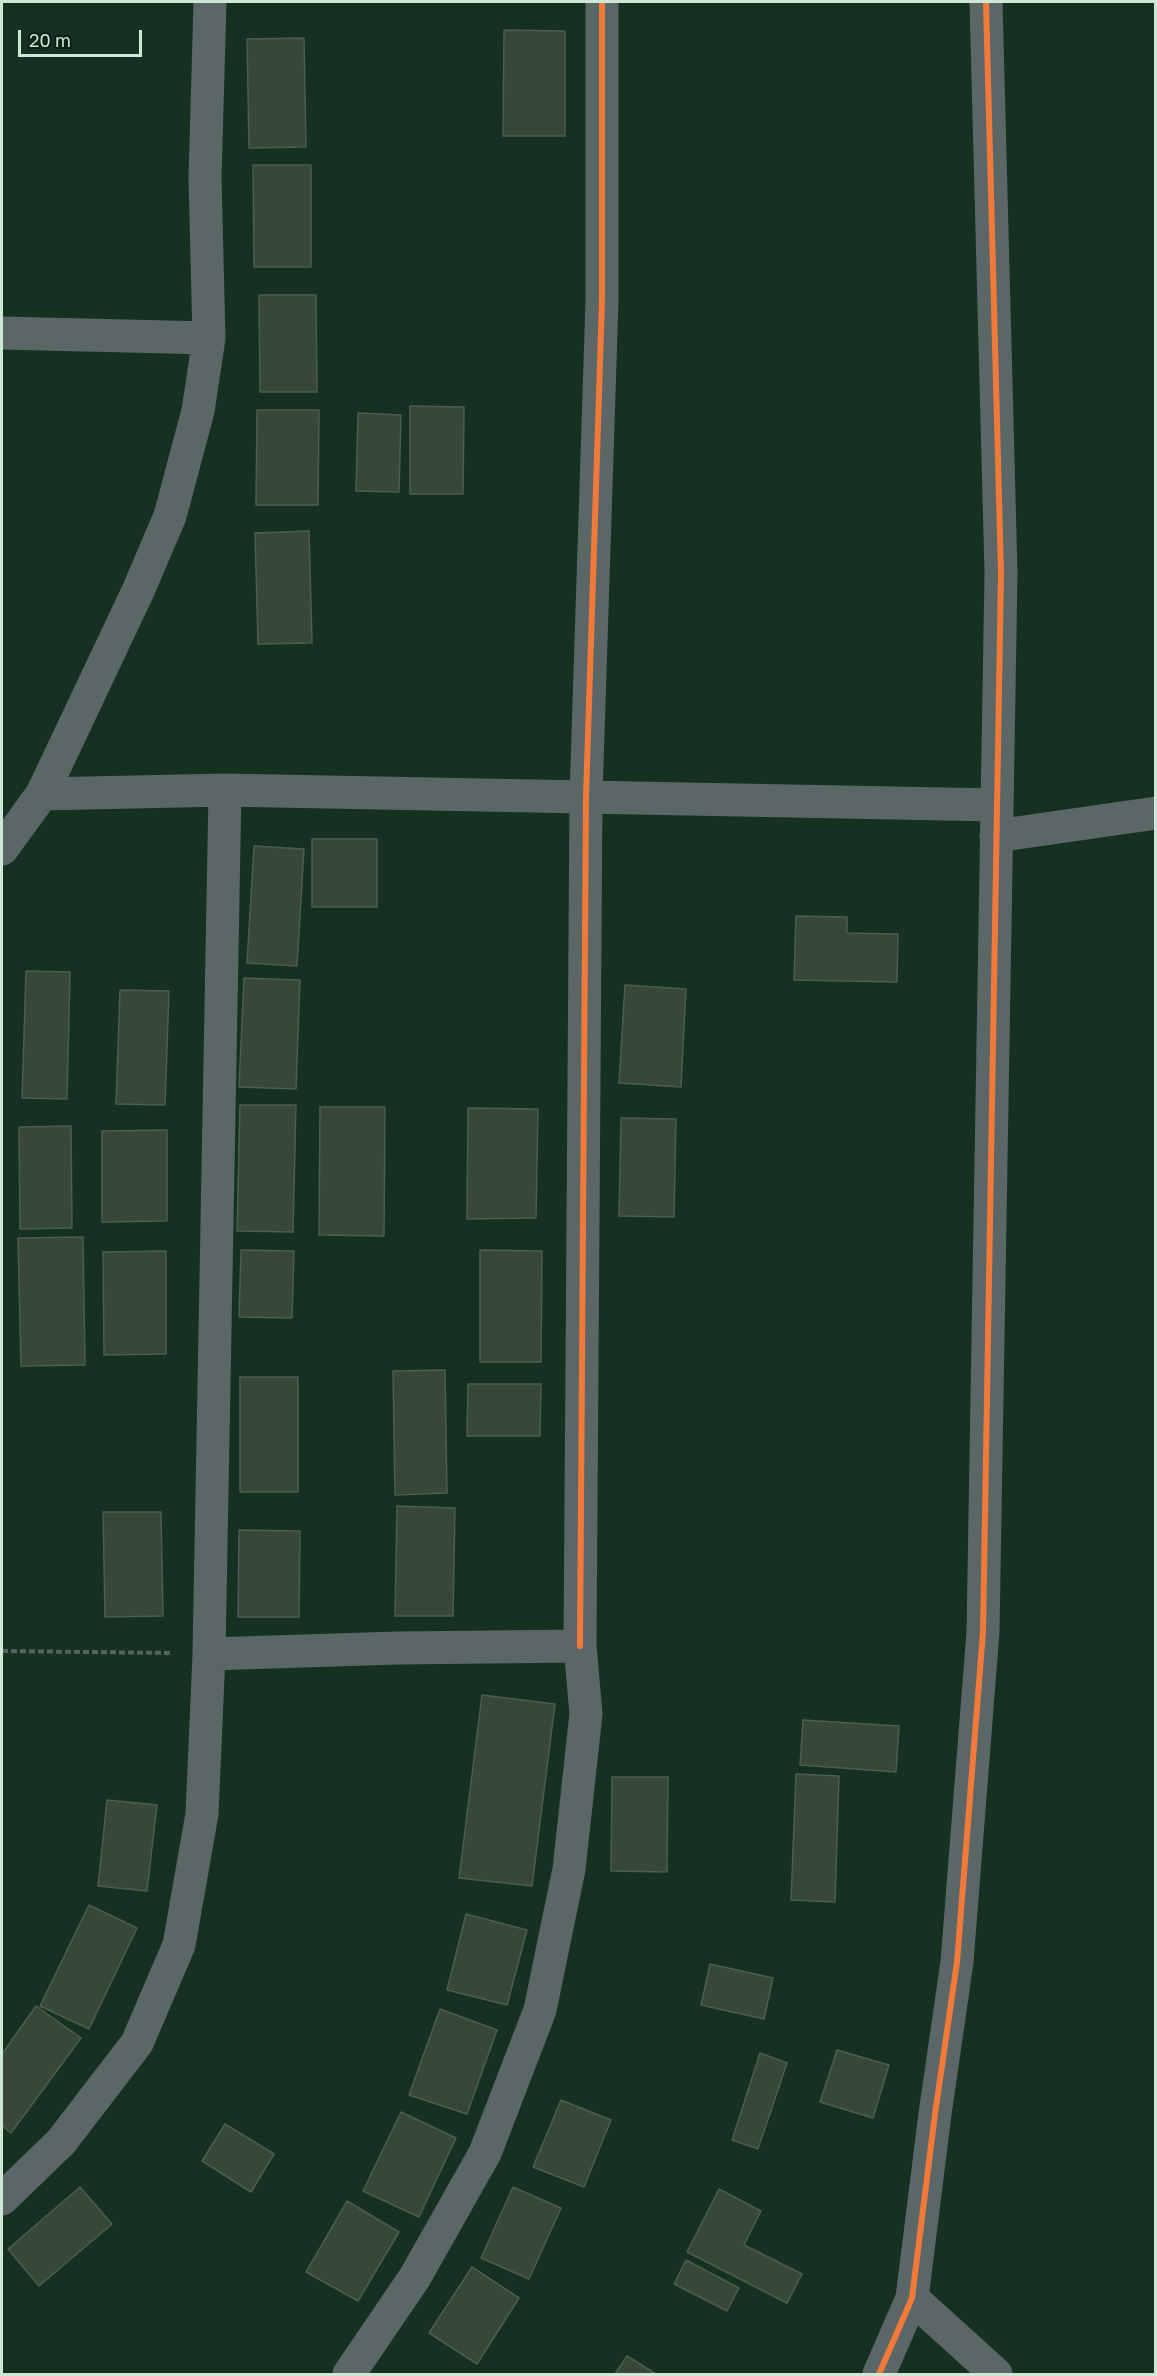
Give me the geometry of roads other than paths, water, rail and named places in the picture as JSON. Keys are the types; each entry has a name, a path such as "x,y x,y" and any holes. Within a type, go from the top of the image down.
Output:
{"street":[{"path":"2,849 42,794 133,602 170,516 198,411 209,338 205,178 210,2"},
{"path":"349,2374 415,2277 485,2152 540,2010 569,1869 586,1714 580,1646 586,796 602,301 602,2"},
{"path":"879,2374 912,2298 934,2114 957,1962 983,1632 1000,573 986,2"},
{"path":"2,333 209,338"},
{"path":"42,794 225,790 586,796 996,821 1155,813"},
{"path":"2,2199 62,2142 137,2043 179,1945 202,1814 209,1654 225,790"},
{"path":"209,1654 398,1648 580,1646"},
{"path":"912,2298 996,2374"}]}
